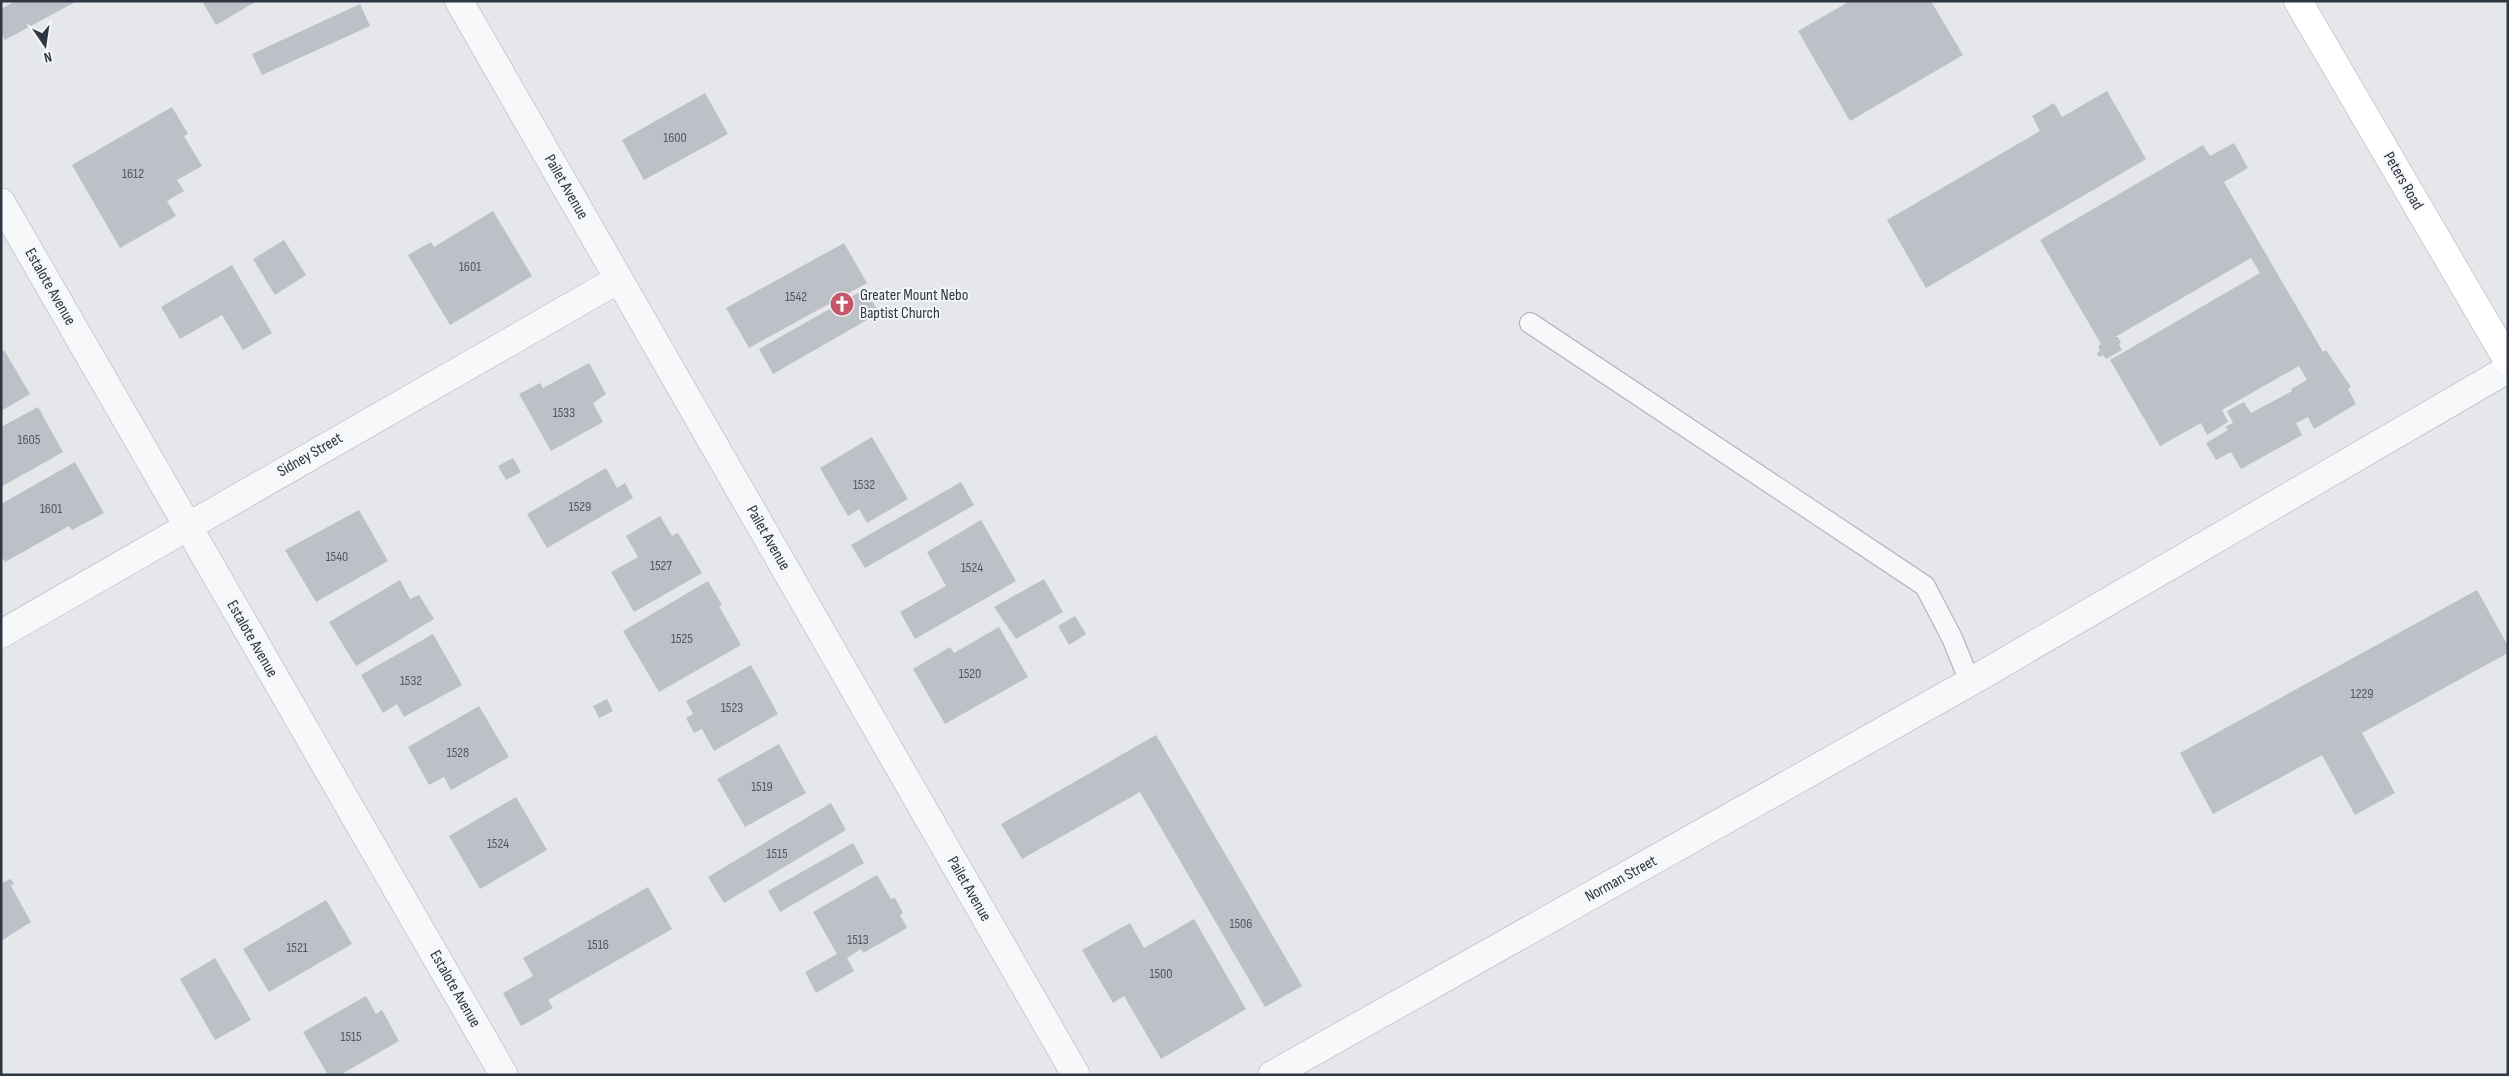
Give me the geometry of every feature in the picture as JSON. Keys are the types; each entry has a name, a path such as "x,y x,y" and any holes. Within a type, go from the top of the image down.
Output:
{"main road":[{"name":"Peters Road","path":"2298,1 2508,361"}],"street":[{"name":"Pailet Avenue","path":"459,1 1076,1075"},
{"name":"Estalote Avenue","path":"1,202 504,1075"},
{"name":"Sidney Street","path":"1,634 619,279"},
{"name":"Norman Street","path":"1272,1075 1970,682 2508,369"}],"lane":[{"path":"1530,323 1925,586 1952,638 1970,682"}],"building":[{"path":"16,1 77,1 5,40 1,33 1,9"},
{"path":"205,1 257,1 216,25 203,3"},
{"path":"1850,1 1931,1 1963,55 1850,121 1798,31"},
{"path":"360,4 370,26 262,75 252,54"},
{"path":"2107,91 2146,159 1926,288 1887,220 2040,131 2032,116 2054,103 2062,117"},
{"path":"705,93 728,134 644,180 622,140"},
{"path":"172,107 188,134 184,136 202,166 177,180 184,191 167,201 176,216 120,248 72,165"},
{"path":"2234,143 2248,168 2224,182 2323,352 2326,350 2351,387 2348,389 2356,404 2314,429 2308,417 2296,423 2302,435 2241,469 2231,452 2216,460 2206,443 2228,430 2225,427 2233,423 2227,411 2244,402 2251,413 2292,391 2291,389 2307,380 2299,366 2222,410 2228,422 2207,435 2201,423 2160,446 2110,360 2260,273 2251,258 2115,337 2118,337 2122,350 2106,359 2103,355 2099,357 2097,353 2100,351 2098,346 2101,344 2040,240 2203,145 2210,156"},
{"path":"493,211 532,276 450,325 408,255 431,242 434,247"},
{"path":"284,240 306,275 275,295 253,259"},
{"path":"844,243 867,283 749,348 726,308"},
{"path":"232,265 272,333 243,350 222,315 180,339 161,307"},
{"path":"865,289 879,313 773,374 759,349"},
{"path":"4,350 30,394 1,411 1,352"},
{"path":"589,363 606,394 593,403 603,422 551,451 519,394 540,383 543,388"},
{"path":"38,407 63,452 1,487 1,427"},
{"path":"872,437 908,499 867,523 859,509 848,516 820,468"},
{"path":"513,458 521,472 506,480 498,466"},
{"path":"75,462 104,513 72,530 69,526 5,562 1,556 1,504"},
{"path":"606,468 617,488 625,483 633,498 547,548 527,514"},
{"path":"961,482 974,505 865,568 851,545"},
{"path":"359,510 388,561 316,602 285,550"},
{"path":"660,516 672,536 678,533 702,573 634,612 611,572 638,557 626,536"},
{"path":"981,520 1016,581 915,639 900,612 946,586 927,552"},
{"path":"1044,579 1063,612 1016,639 994,607"},
{"path":"400,580 410,599 419,595 434,619 356,666 329,622"},
{"path":"708,581 722,605 719,606 741,645 659,692 623,631"},
{"path":"2477,590 2508,646 2508,653 2362,733 2395,793 2355,815 2322,755 2213,814 2180,753"},
{"path":"1075,616 1086,634 1069,645 1058,626"},
{"path":"999,627 1028,677 945,724 913,669 950,647 954,653"},
{"path":"433,634 462,685 404,717 397,704 383,713 361,675"},
{"path":"751,665 778,714 714,751 702,729 694,733 686,718 693,714 686,701"},
{"path":"607,699 613,711 599,718 593,706"},
{"path":"479,706 509,757 451,790 444,777 429,785 408,747"},
{"path":"1156,735 1302,986 1265,1007 1140,792 1022,859 1001,824"},
{"path":"779,744 806,793 745,827 717,779"},
{"path":"516,797 547,850 480,889 449,836"},
{"path":"831,803 846,830 724,903 708,877"},
{"path":"853,843 864,863 780,912 768,891"},
{"path":"877,875 891,899 895,898 903,913 900,915 907,928 863,953 861,949 847,958 854,971 816,993 805,972 837,954 813,912"},
{"path":"11,879 14,884 11,886 31,922 1,941 1,883"},
{"path":"648,887 672,929 548,1000 553,1008 521,1026 503,993 533,976 523,958"},
{"path":"326,900 352,944 269,992 243,949"},
{"path":"1194,919 1246,1009 1161,1059 1124,996 1113,1003 1082,950 1130,923 1144,948"},
{"path":"215,958 251,1020 215,1040 180,979"},
{"path":"366,996 376,1014 382,1010 399,1041 340,1075 328,1075 303,1032"}],"place":[{"name":"Greater Mount Nebo Baptist Church","path":"842,304"}]}
